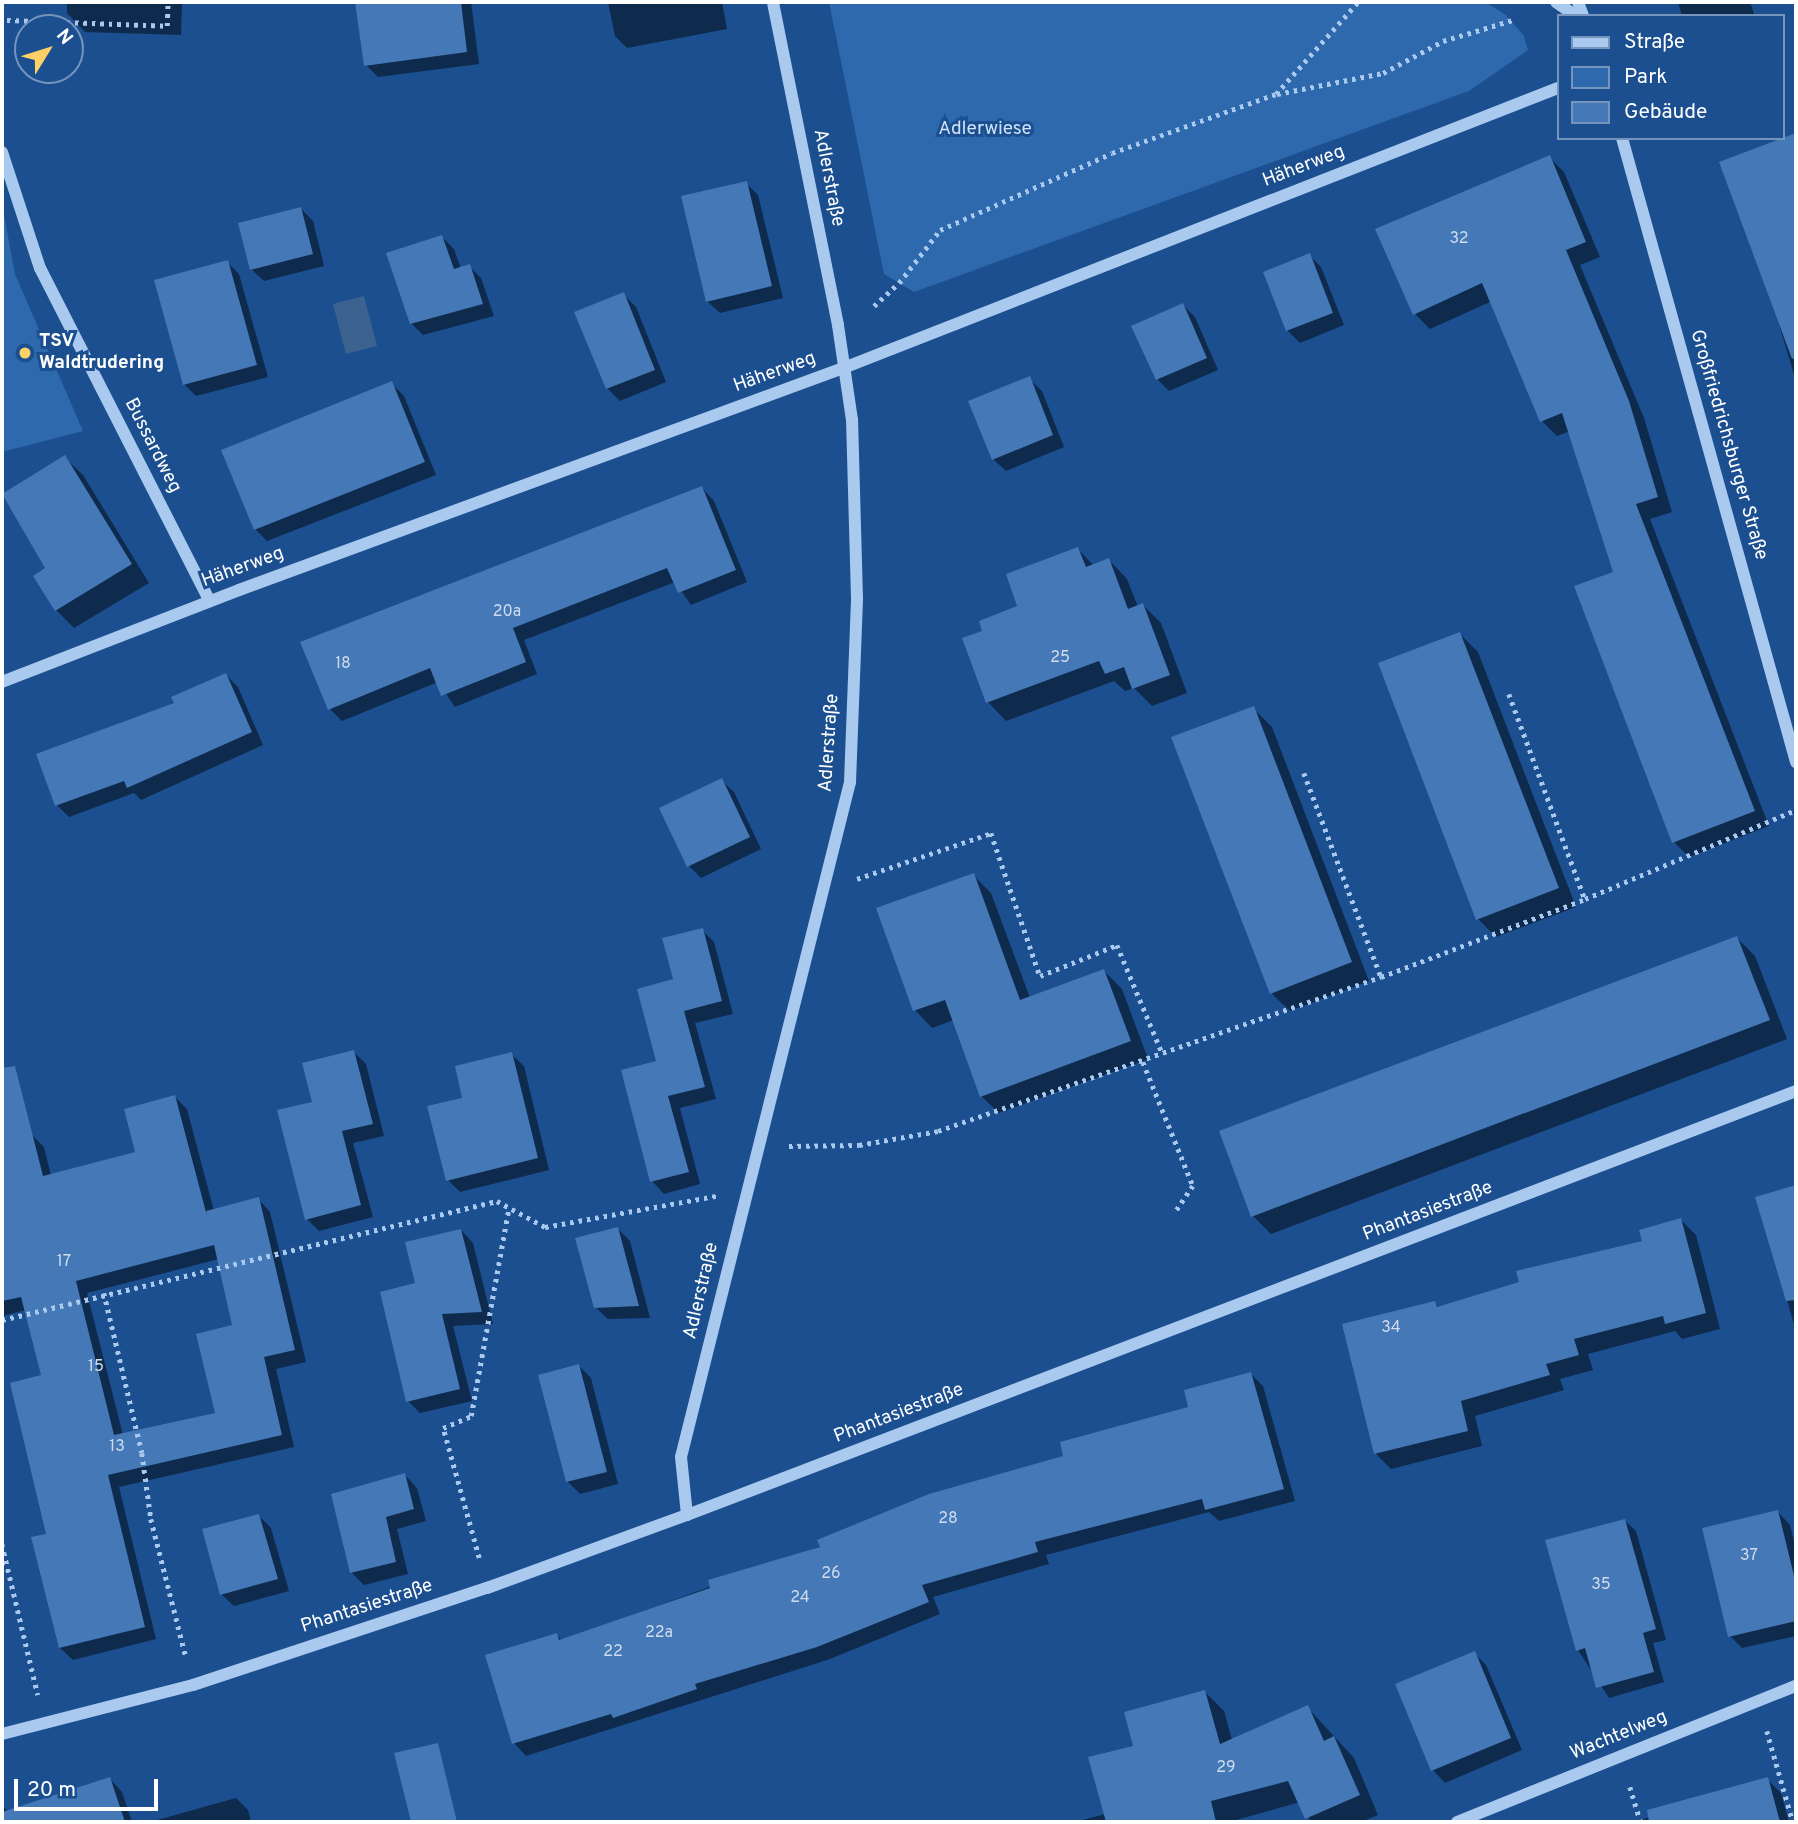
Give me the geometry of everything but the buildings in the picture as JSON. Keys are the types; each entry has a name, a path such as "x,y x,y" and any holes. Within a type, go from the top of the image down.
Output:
{"street":[{"name":"Adlerstraße","path":"687,1516 681,1457 756,1147 850,782 857,598 846,367 773,2"},
{"path":"1556,2 1573,14"},
{"name":"Häherweg","path":"2,682 210,601 846,367 1556,90"},
{"name":"Großfriedrichsburger Straße","path":"1623,140 1796,762"},
{"name":"Bussardweg","path":"2,152 40,268 210,601"},
{"name":"Phantasiestraße","path":"2,1734 193,1685 487,1588 687,1516 1796,1091"},
{"name":"Wachtelweg","path":"1457,1822 1796,1686"}],"path":[{"path":"7,20 167,26 168,2"},
{"path":"1276,94 1358,2"},
{"path":"874,306 899,283 940,230 1112,153 1276,94 1383,73 1443,40 1516,19"},
{"path":"1509,694 1585,899"},
{"path":"1304,773 1381,977"},
{"path":"756,1147 859,1145 938,1131 1143,1062 1381,977 1585,899 1796,810"},
{"path":"824,890 992,833 1040,976 1117,945 1163,1055"},
{"path":"1143,1062 1193,1186 1175,1213"},
{"path":"2,1320 104,1293 497,1201 545,1227 745,1191"},
{"path":"487,1588 443,1428 471,1416 509,1207"},
{"path":"104,1293 142,1453 151,1519 193,1685"},
{"path":"2,1544 45,1723"},
{"path":"1765,1723 1793,1822"},
{"path":"1628,1779 1641,1822"}],"green space":[{"name":"Adlerwiese","path":"829,2 1485,2 1506,15 1524,36 1528,50 1469,91 914,292 884,274"},
{"name":"TSV Waldtrudering","path":"2,204 15,274 83,431 2,452"}],"shaded area":[{"path":"364,296 377,346 346,354 333,304"}],"place":[{"name":"TSV Waldtrudering","path":"25,353"}]}
